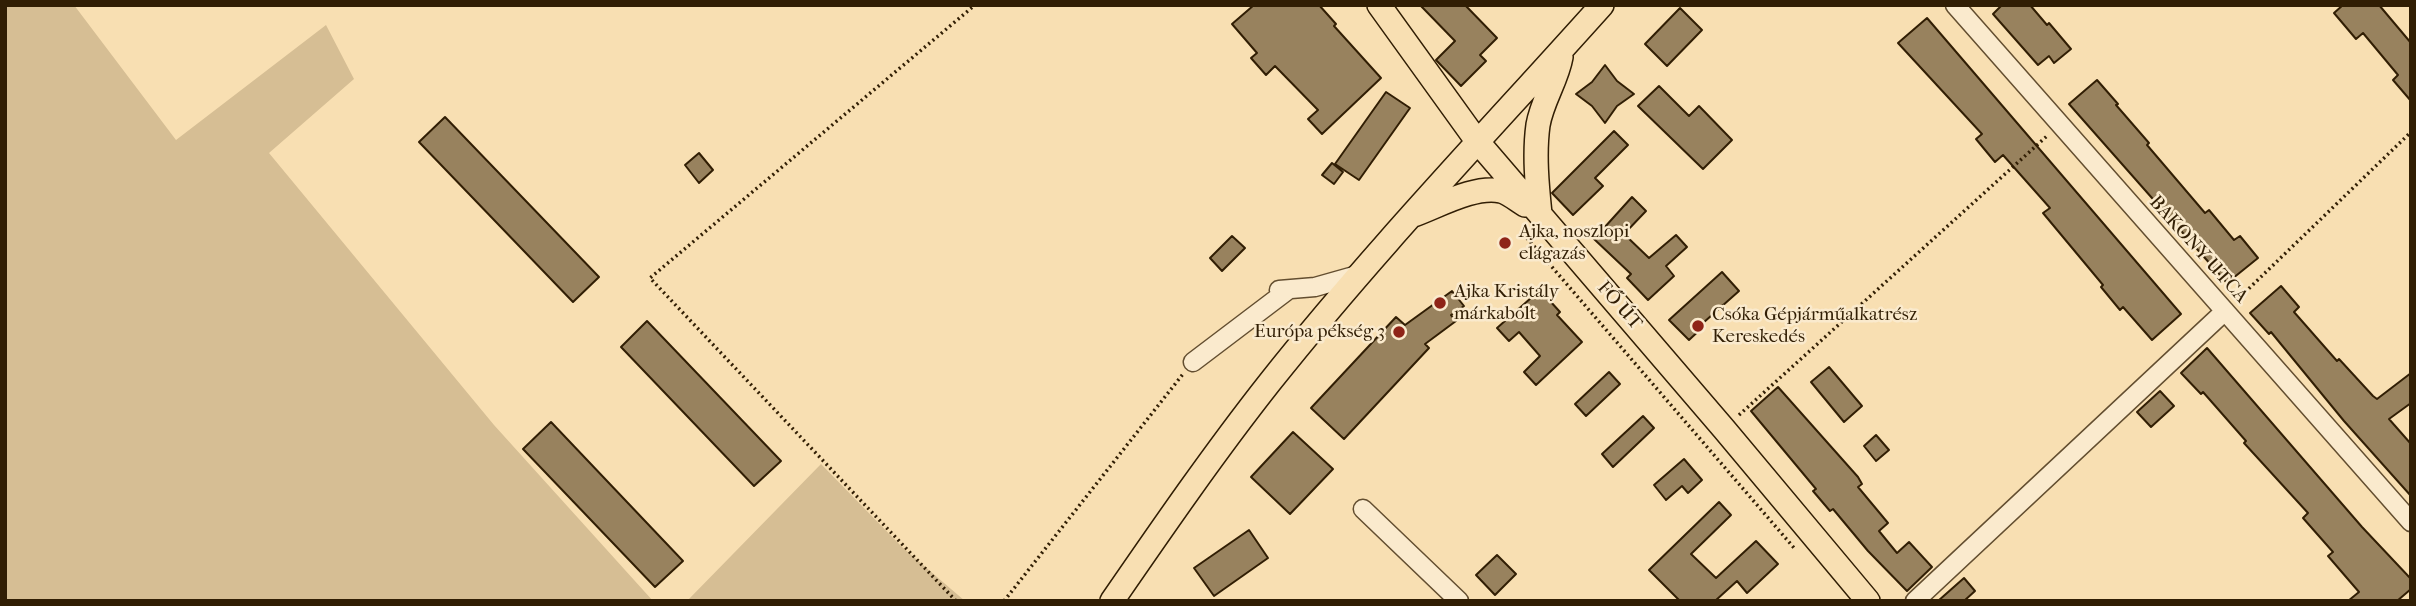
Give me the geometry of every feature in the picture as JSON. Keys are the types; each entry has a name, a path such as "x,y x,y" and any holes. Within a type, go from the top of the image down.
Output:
{"main road":[{"name":"FŐ ÚT","path":"1379,5 1477,141 1868,601"},
{"path":"1112,601 1193,484 1270,382 1477,141 1602,5"},
{"path":"1544,218 1537,183 1538,124 1558,70 1562,51"},
{"path":"1411,216 1446,204 1459,195 1479,191 1502,191 1544,218"}],"street":[{"name":"BAKONY UTCA","path":"1955,5 2411,522"},
{"path":"1193,362 1281,290 1315,287 1361,274"},
{"path":"1915,601 2225,311"},
{"path":"1363,509 1459,601"}],"path":[{"path":"956,601 650,278 975,5"},
{"path":"1724,429 2059,125"},
{"path":"2225,311 2411,132"},
{"path":"1544,218 1527,238 1795,549"},
{"path":"1004,601 1193,362"}],"shaded area":[{"path":"5,5 74,5 176,140 326,25 354,79 269,153 494,425 653,601 5,601"},
{"path":"821,464 902,547 965,601 687,601"}],"building":[{"path":"1254,5 1319,5 1336,24 1334,26 1381,78 1322,134 1308,119 1318,110 1275,66 1266,75 1251,58 1257,53 1232,24"},
{"path":"1420,5 1465,5 1497,38 1480,55 1486,61 1461,86 1436,60 1455,41"},
{"path":"2002,5 2030,5 2071,49 2054,63 2049,56 2038,65 1993,14"},
{"path":"2343,5 2379,5 2411,43 2411,101 2393,80 2398,75 2363,33 2356,39 2334,13"},
{"path":"1680,8 1702,30 1667,66 1645,44"},
{"path":"1927,18 2181,314 2152,340 2123,307 2120,310 2101,287 2103,285 2043,213 2050,208 2003,155 1995,162 1976,139 1982,134 1898,43"},
{"path":"1605,65 1617,81 1634,94 1617,106 1605,123 1592,106 1576,94 1592,82"},
{"path":"2097,80 2149,143 2147,145 2205,213 2209,210 2234,240 2240,236 2258,258 2227,283 2069,104"},
{"path":"1659,86 1689,116 1699,106 1732,140 1703,169 1638,106"},
{"path":"1386,92 1410,108 1359,180 1335,164"},
{"path":"445,117 599,277 573,302 419,142"},
{"path":"1614,131 1628,145 1595,178 1603,186 1573,215 1552,193"},
{"path":"699,153 713,170 699,183 685,165"},
{"path":"1332,163 1343,172 1334,184 1322,175"},
{"path":"1632,197 1646,211 1624,234 1649,258 1676,235 1687,247 1666,266 1674,276 1648,300 1627,278 1631,274 1594,239"},
{"path":"1232,236 1245,248 1222,271 1210,258"},
{"path":"1722,272 1739,291 1703,323 1705,325 1689,340 1669,320"},
{"path":"2281,286 2299,307 2294,312 2337,361 2339,359 2377,399 2411,373 2411,403 2389,419 2411,444 2411,496 2344,421 2271,332 2269,334 2250,313"},
{"path":"1540,290 1560,312 1557,315 1582,342 1536,385 1524,372 1540,356 1519,332 1509,341 1497,328"},
{"path":"1452,291 1464,306 1451,315 1456,321 1425,344 1429,348 1344,439 1311,408 1396,317 1405,325"},
{"path":"647,321 781,461 754,486 621,347"},
{"path":"2207,348 2362,527 2411,579 2411,589 2397,601 2348,601 2359,592 2328,556 2333,552 2303,518 2308,513 2244,443 2246,441 2203,392 2201,394 2181,373"},
{"path":"1829,367 1862,406 1844,422 1811,382"},
{"path":"1609,372 1620,384 1586,416 1575,404"},
{"path":"1778,387 1858,477 1862,484 1858,487 1888,523 1879,531 1897,553 1909,542 1932,567 1907,591 1868,551 1833,509 1830,511 1813,491 1816,489 1751,411"},
{"path":"2160,391 2174,406 2151,427 2137,412"},
{"path":"1643,416 1654,428 1613,467 1602,454"},
{"path":"551,422 683,561 655,587 523,449"},
{"path":"1293,432 1333,469 1290,514 1251,477"},
{"path":"1876,435 1889,450 1876,461 1864,446"},
{"path":"1684,459 1702,480 1688,493 1682,486 1666,500 1654,485"},
{"path":"1719,502 1731,515 1691,554 1716,578 1756,541 1778,564 1747,593 1737,581 1715,601 1680,601 1649,570"},
{"path":"1249,530 1268,558 1214,596 1194,568"},
{"path":"1497,555 1516,574 1495,595 1476,575"},
{"path":"1964,578 1975,591 1964,601 1938,601"}],"place":[{"name":"Ajka, noszlopi elágazás","path":"1505,243"},
{"name":"Ajka Kristály márkabolt","path":"1440,303"},
{"name":"Csóka Gépjárműalkatrész Kereskedés","path":"1698,326"},
{"name":"Európa pékség 3","path":"1399,332"}]}
